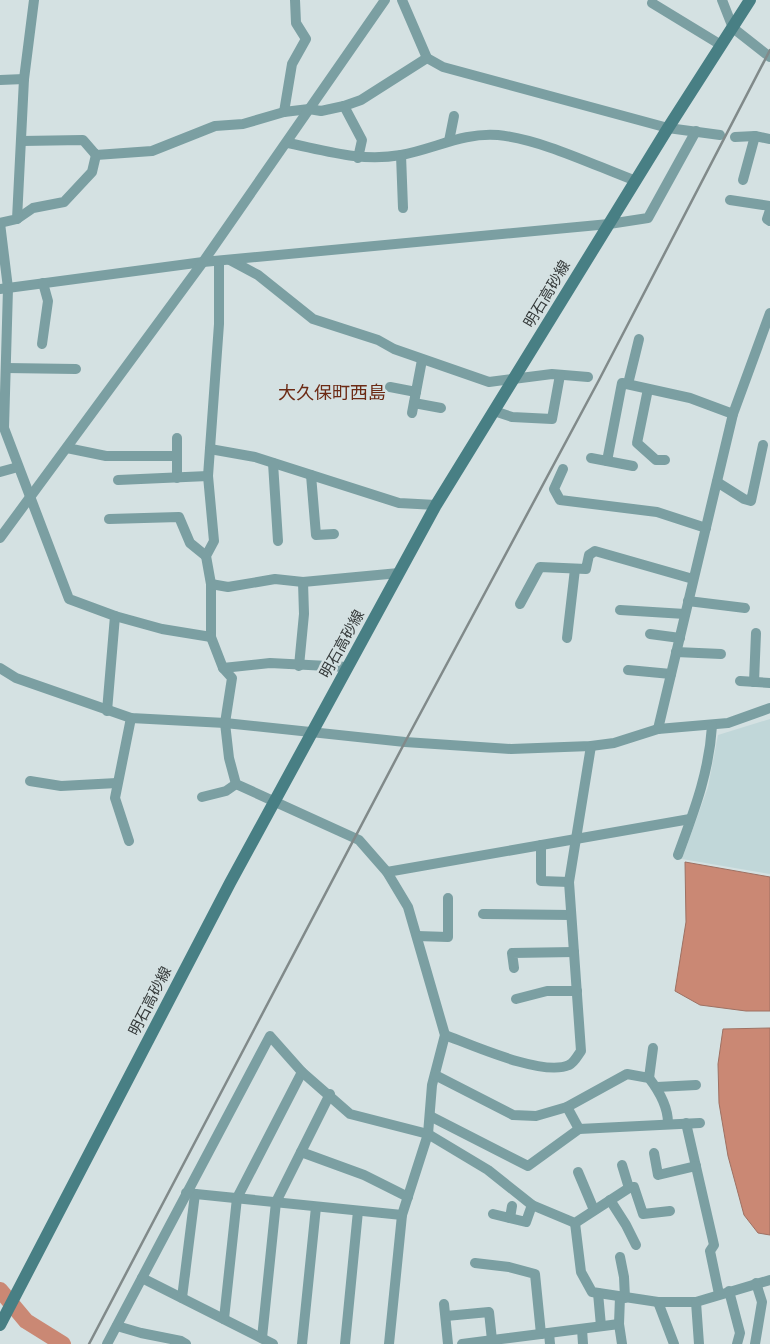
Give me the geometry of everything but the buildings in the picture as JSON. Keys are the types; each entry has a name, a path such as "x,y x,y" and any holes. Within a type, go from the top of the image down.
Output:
{"main road":[{"name":"明石高砂線","path":"2,1320 230,884 436,505 668,128 750,0"}],"street":[{"path":"17,219 24,79 34,0"},
{"path":"284,112 292,64 306,38 296,23 295,0"},
{"path":"0,538 288,143 309,109 385,0"},
{"path":"402,0 427,58 443,68 668,128 720,135"},
{"path":"722,0 733,28 770,57"},
{"path":"652,3 721,45"},
{"path":"96,155 152,151 215,126 243,124 284,112 309,109 321,111 344,106 361,100 427,58"},
{"path":"0,80 24,79"},
{"path":"344,106 362,140 358,158"},
{"path":"449,142 454,116"},
{"path":"4,288 202,262 609,224 648,218 696,131"},
{"path":"288,143 358,158 401,155 469,136 497,135 528,141 636,181"},
{"path":"743,180 755,136"},
{"path":"735,138 755,136 770,139"},
{"path":"22,141 83,140 96,155"},
{"path":"96,155 92,172 64,202 34,208 17,219 0,223 6,368 4,428 69,599 115,616 162,629 211,637"},
{"path":"401,155 403,208"},
{"path":"730,200 770,208 767,219 770,221"},
{"path":"224,260 258,275 313,319 378,340 394,349 422,360 489,382 560,375 588,377"},
{"path":"224,260 208,476 214,541 206,556 211,584 211,637 223,668 232,678 226,723 229,758 236,784"},
{"path":"42,344 48,301 43,284"},
{"path":"658,729 733,414 767,329 770,313"},
{"path":"628,384 639,339"},
{"path":"414,403 422,360"},
{"path":"6,368 76,369"},
{"path":"494,411 512,418 552,419 560,375"},
{"path":"607,461 622,383 690,398 733,414"},
{"path":"390,387 414,403 441,408"},
{"path":"648,388 638,443 656,460 665,460"},
{"path":"177,438 177,478"},
{"path":"717,482 744,499 751,501 765,458 763,445"},
{"path":"67,448 106,456 176,456"},
{"path":"210,449 273,462 399,503 436,505"},
{"path":"592,458 633,466"},
{"path":"273,462 278,540"},
{"path":"0,472 18,467"},
{"path":"563,469 554,489 560,500 657,512 706,528"},
{"path":"311,475 316,535 334,534"},
{"path":"118,480 208,476"},
{"path":"109,519 180,517 190,543 206,556"},
{"path":"520,604 540,567 586,570 589,555 595,550 694,579"},
{"path":"567,638 576,569"},
{"path":"211,584 228,586 275,579 303,582 399,573"},
{"path":"298,666 304,614 303,582"},
{"path":"688,601 745,608"},
{"path":"620,610 685,614"},
{"path":"107,711 115,616"},
{"path":"754,682 756,633"},
{"path":"650,634 680,638"},
{"path":"676,652 721,654"},
{"path":"223,668 270,663 298,666 347,667"},
{"path":"0,668 16,678 131,718 226,723 405,742 511,749 591,746 614,743 658,729 712,726 728,723 770,708"},
{"path":"628,670 671,674"},
{"path":"740,681 770,682"},
{"path":"129,841 115,798 131,718"},
{"path":"678,855 704,786 710,755 712,726"},
{"path":"445,1036 524,1064 560,1068 572,1065 581,1050 569,882 591,746"},
{"path":"30,781 61,786 117,783"},
{"path":"202,797 226,791 236,784"},
{"path":"236,784 359,840 387,872 408,907 445,1036 435,1076 428,1134 402,1215 389,1344"},
{"path":"387,872 690,819"},
{"path":"540,845 541,881 569,882"},
{"path":"416,936 448,937 448,898"},
{"path":"483,914 571,914"},
{"path":"514,968 512,953 574,952"},
{"path":"516,999 547,991 577,990"},
{"path":"107,1344 190,1193 270,1036 302,1072 330,1094 350,1114 428,1134 488,1170 532,1205 575,1222"},
{"path":"649,1078 653,1048"},
{"path":"224,1319 237,1198 302,1072"},
{"path":"435,1076 513,1115 536,1116 567,1107 628,1074 649,1078 657,1087 668,1113 668,1123"},
{"path":"657,1087 696,1085"},
{"path":"262,1338 276,1202 330,1094"},
{"path":"567,1107 579,1129"},
{"path":"430,1116 528,1166 579,1129 668,1123 700,1123"},
{"path":"686,1123 714,1245 710,1250 740,1332 737,1344"},
{"path":"301,1152 364,1175 408,1197"},
{"path":"654,1153 658,1175 696,1166"},
{"path":"622,1165 629,1188"},
{"path":"578,1172 594,1210"},
{"path":"575,1222 629,1188 634,1188 643,1214 670,1211"},
{"path":"190,1193 402,1215"},
{"path":"182,1298 190,1193"},
{"path":"610,1200 636,1245"},
{"path":"493,1214 526,1222 532,1205"},
{"path":"302,1344 316,1206"},
{"path":"510,1218 512,1206"},
{"path":"344,1344 358,1211"},
{"path":"575,1222 580,1272 592,1292 658,1302 696,1302 724,1292 770,1280"},
{"path":"620,1257 624,1277 619,1324 622,1344"},
{"path":"475,1263 509,1267 535,1274 545,1334 550,1344"},
{"path":"142,1278 273,1344"},
{"path":"755,1344 762,1302 756,1283"},
{"path":"598,1293 601,1326"},
{"path":"658,1302 674,1344"},
{"path":"696,1302 699,1344"},
{"path":"444,1304 448,1344"},
{"path":"446,1316 489,1312 492,1340"},
{"path":"462,1344 619,1324"},
{"path":"117,1326 141,1333 181,1340 186,1344"},
{"path":"582,1329 583,1344"}],"shaded area":[{"path":"770,719 770,874 682,859 708,787 718,735"},
{"path":"685,862 770,877 770,1011 746,1011 700,1005 675,991 686,922"},
{"path":"770,1028 770,1235 758,1233 744,1215 728,1156 719,1103 718,1064 723,1029"}],"waterway":[{"path":"0,1290 26,1321 63,1344"}],"railway":[{"path":"89,1344 405,742 599,380 770,50"}],"district":[{"name":"大久保町西島","path":"332,393"}]}
